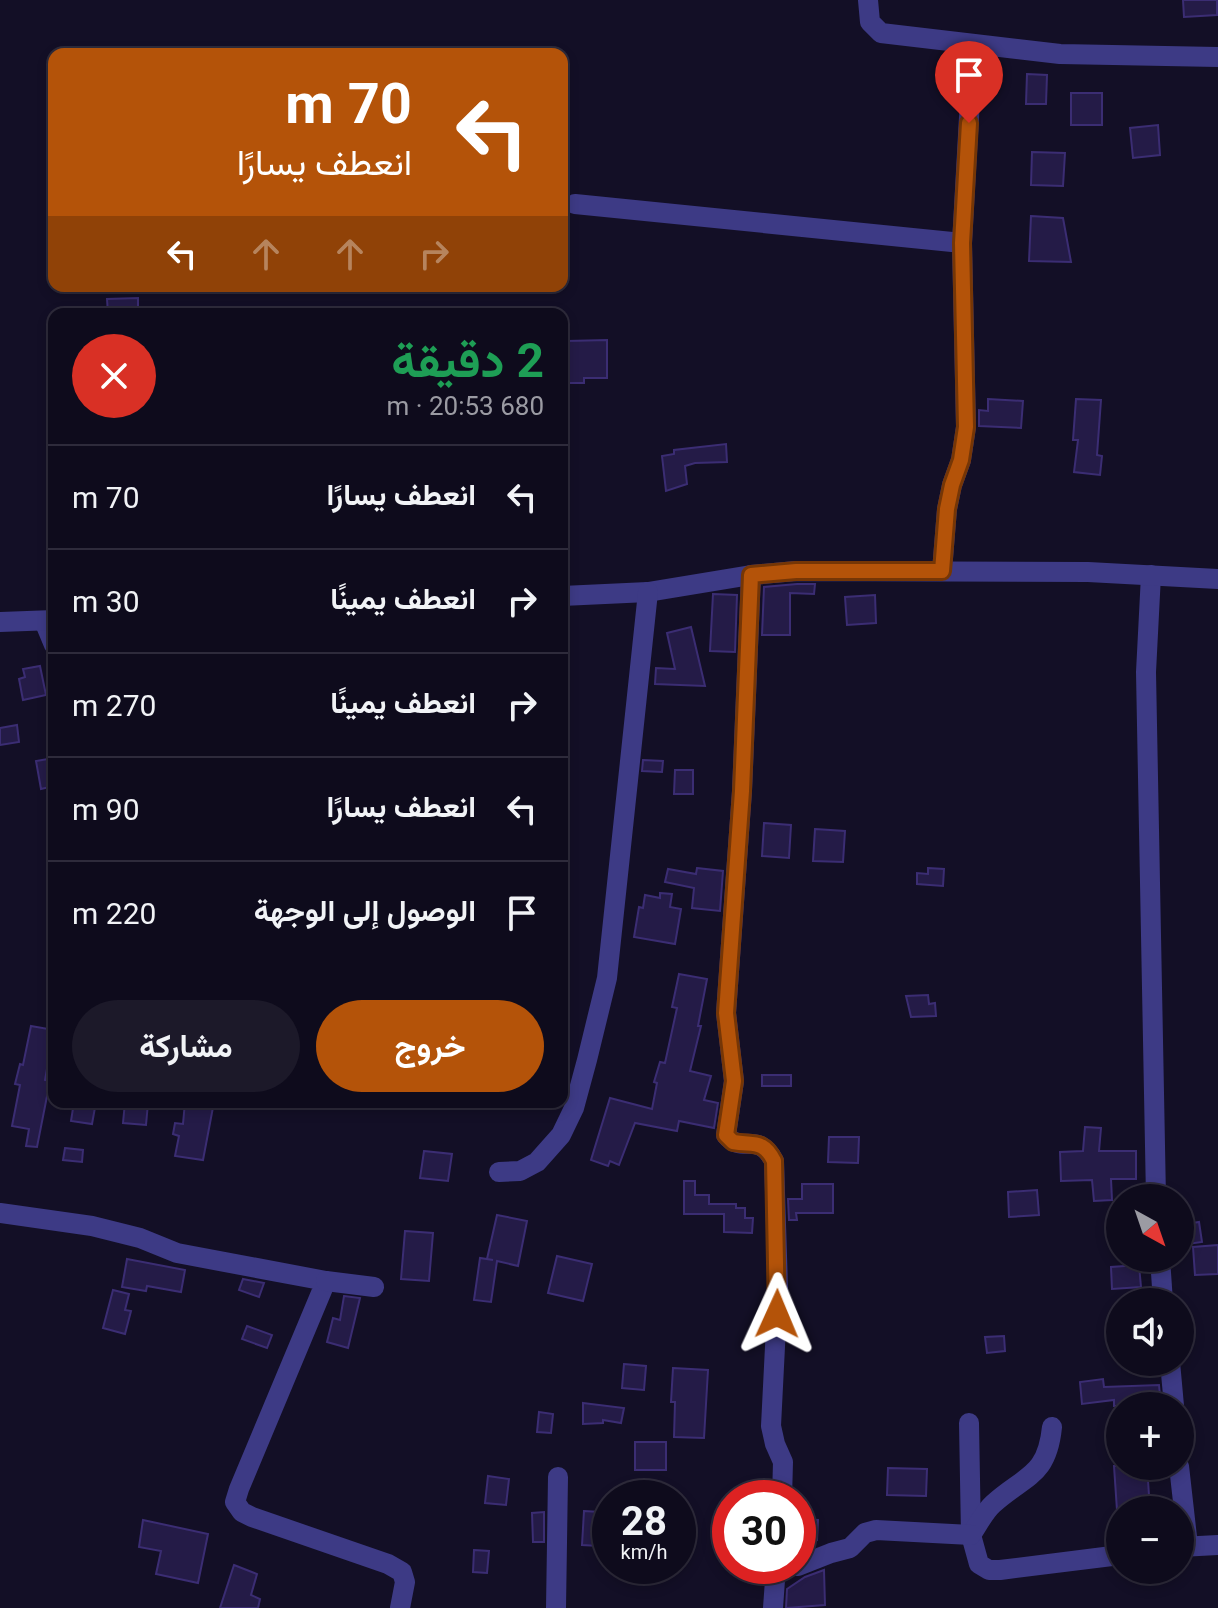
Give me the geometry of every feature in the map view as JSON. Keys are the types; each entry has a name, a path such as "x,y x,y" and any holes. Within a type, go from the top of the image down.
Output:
{"street":[{"path":"868,0 870,22 881,33 1060,54 1218,57"},
{"path":"942,571 947,509 961,460 966,427 962,243 973,45"},
{"path":"575,204 962,243"},
{"path":"568,596 648,592 796,571 942,571 1218,579"},
{"path":"751,575 742,791 726,1013 734,1081 726,1135 733,1142 759,1144 767,1148 774,1161 778,1287 771,1426 783,1462 782,1480"},
{"path":"1151,575 1146,672 1156,1184"},
{"path":"499,1172 520,1171 537,1162 561,1135 574,1108 587,1060 607,978 648,592"},
{"path":"0,622 48,621"},
{"path":"0,1213 92,1226 140,1238 177,1253 374,1287"},
{"path":"326,1281 235,1502 242,1512 252,1517 388,1564 402,1572 405,1582 400,1608"},
{"path":"969,1423 971,1535 979,1564 989,1570 1106,1557"},
{"path":"971,1535 993,1504 1036,1473 1046,1456 1052,1427"},
{"path":"556,1608 558,1477"},
{"path":"816,1560 850,1548 865,1533 876,1530 971,1535"},
{"path":"1194,1546 1218,1545"},
{"path":"773,1608 774,1584"}],"building":[{"path":"1183,0 1217,0 1217,15 1184,17"},
{"path":"1027,74 1047,75 1046,104 1026,104"},
{"path":"1071,93 1102,93 1102,125 1071,125"},
{"path":"1158,125 1160,155 1133,158 1130,128"},
{"path":"1032,152 1065,153 1063,186 1031,185"},
{"path":"1031,216 1063,218 1071,262 1029,261"},
{"path":"138,298 138,308 108,308 107,299"},
{"path":"607,340 607,378 584,378 584,383 568,383 568,341"},
{"path":"988,399 1023,401 1021,428 979,426 979,410 988,411"},
{"path":"1076,399 1101,400 1097,455 1102,456 1100,475 1074,472 1078,440 1073,440"},
{"path":"726,444 727,462 685,466 687,484 666,491 662,456 674,454 674,450"},
{"path":"815,584 814,594 790,593 790,635 762,635 764,587"},
{"path":"713,594 737,595 735,652 710,651"},
{"path":"875,595 876,623 847,625 845,597"},
{"path":"691,627 705,686 655,684 656,668 675,669 667,633"},
{"path":"40,666 46,695 23,700 19,679 25,677 23,669"},
{"path":"17,725 19,742 0,745 0,728"},
{"path":"48,759 48,787 41,789 36,761"},
{"path":"643,760 663,761 662,772 642,771"},
{"path":"675,770 693,770 693,794 674,794"},
{"path":"764,823 791,825 789,858 762,856"},
{"path":"815,829 845,831 843,862 813,861"},
{"path":"697,868 723,871 720,911 692,908 694,888 665,882 668,869 696,874"},
{"path":"928,868 944,869 943,886 917,884 917,873 928,874"},
{"path":"660,893 672,894 670,907 681,909 675,944 634,937 639,907 643,908 645,895 660,898"},
{"path":"679,974 707,979 698,1026 701,1026 690,1071 711,1076 704,1100 718,1103 714,1128 679,1121 677,1131 635,1123 619,1165 610,1161 608,1166 591,1160 610,1098 652,1109 657,1083 654,1082 660,1062 665,1063 677,1008 672,1007"},
{"path":"928,995 929,1004 935,1003 936,1016 911,1017 906,996"},
{"path":"31,1026 48,1029 45,1080 48,1081 48,1091 37,1147 26,1146 29,1129 12,1126 20,1085 15,1084 20,1064 23,1065"},
{"path":"762,1075 791,1075 791,1086 762,1086"},
{"path":"73,1108 95,1108 92,1124 71,1121"},
{"path":"124,1108 148,1108 146,1125 123,1123"},
{"path":"184,1108 213,1108 203,1160 175,1156 179,1136 173,1134 175,1123 183,1124"},
{"path":"1085,1127 1101,1128 1099,1151 1136,1151 1136,1179 1111,1179 1111,1184 1106,1184 1106,1200 1094,1201 1092,1180 1061,1181 1060,1152 1083,1151"},
{"path":"829,1137 859,1137 858,1163 828,1162"},
{"path":"65,1148 83,1150 82,1162 63,1160"},
{"path":"424,1151 452,1154 448,1181 420,1178"},
{"path":"684,1181 695,1181 695,1195 709,1195 709,1204 736,1204 736,1208 745,1208 745,1218 753,1218 752,1233 724,1232 724,1214 684,1214"},
{"path":"802,1184 833,1184 833,1213 796,1213 797,1220 789,1220 788,1199 802,1199"},
{"path":"1037,1190 1039,1215 1009,1217 1008,1192"},
{"path":"497,1215 527,1221 518,1266 497,1261 491,1302 474,1300 480,1258 493,1260 487,1259"},
{"path":"1199,1222 1202,1242 1194,1243 1194,1223"},
{"path":"405,1231 433,1233 429,1281 401,1279"},
{"path":"1218,1245 1218,1274 1195,1275 1194,1247"},
{"path":"557,1256 592,1264 583,1301 548,1293"},
{"path":"127,1259 185,1270 181,1292 147,1286 146,1291 122,1287"},
{"path":"1111,1272 1140,1272 1141,1287 1112,1288"},
{"path":"243,1279 264,1283 259,1297 239,1290"},
{"path":"113,1290 129,1294 125,1310 131,1311 125,1334 103,1328"},
{"path":"344,1296 360,1298 348,1348 327,1342 333,1318 340,1320"},
{"path":"247,1326 272,1335 267,1348 242,1339"},
{"path":"1004,1336 1005,1351 987,1353 985,1337"},
{"path":"624,1364 646,1366 644,1390 622,1388"},
{"path":"673,1368 708,1370 704,1438 674,1437 675,1402 671,1402"},
{"path":"1103,1379 1104,1387 1159,1385 1160,1392 1106,1392 1106,1401 1082,1404 1080,1382"},
{"path":"583,1403 624,1408 621,1423 603,1420 603,1423 583,1424"},
{"path":"539,1412 553,1414 551,1433 537,1432"},
{"path":"635,1442 666,1442 666,1470 635,1470"},
{"path":"888,1468 927,1469 926,1496 887,1495"},
{"path":"488,1476 509,1479 506,1505 485,1503"},
{"path":"1115,1480 1148,1480 1149,1496 1116,1496"},
{"path":"584,1511 592,1512 592,1546 582,1545"},
{"path":"544,1512 544,1542 533,1542 532,1513"},
{"path":"143,1520 208,1534 198,1583 156,1574 161,1551 139,1547"},
{"path":"474,1550 489,1551 487,1573 473,1572"},
{"path":"234,1565 257,1574 251,1595 260,1599 258,1608 220,1608"},
{"path":"824,1570 825,1605 786,1608 787,1589 794,1584 816,1584 816,1573"}],"route":[{"path":"777,1314 774,1161 767,1148 759,1144 733,1142 726,1135 734,1081 726,1013 742,791 751,575 871,569 942,571 947,509 961,460 966,427 962,243 969,123"}]}
